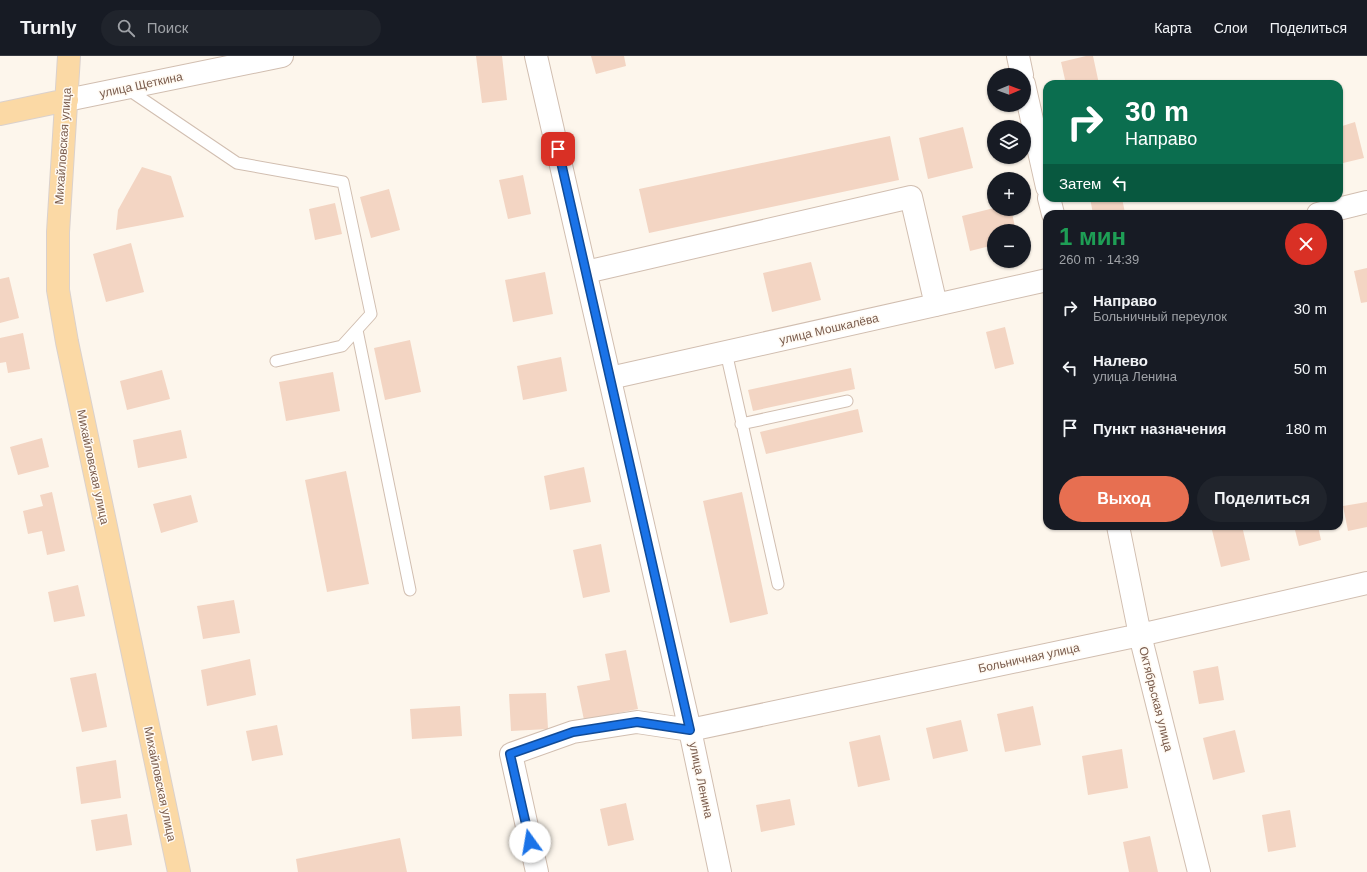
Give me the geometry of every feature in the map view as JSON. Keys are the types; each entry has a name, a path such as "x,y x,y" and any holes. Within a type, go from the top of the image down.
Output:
{"main road":[{"name":"Михайловская улица","path":"69,56 58,232 58,290 67,342 179,872"},
{"name":"улица Щеткина","path":"0,114 66,100"}],"street":[{"name":"улица Щеткина","path":"66,100 282,56"},
{"name":"улица Ленина","path":"536,56 690,730 720,872"},
{"path":"1018,56 1021,68"},
{"path":"1030,112 1043,170"},
{"path":"586,272 911,197 936,305"},
{"path":"1334,210 1367,202"},
{"name":"улица Мошкалёва","path":"610,378 1043,281"},
{"name":"Октябрьская улица","path":"1119,530 1140,635 1199,872"},
{"name":"Больничная улица","path":"690,730 1140,635 1367,583"},
{"path":"537,872 510,754 573,732 637,722 690,730"}],"lane":[{"path":"125,88 237,164 342,182 371,314 342,346 276,361"},
{"path":"357,330 410,590"},
{"path":"726,352 778,584"},
{"path":"742,424 848,401"}],"building":[{"path":"476,56 502,56 507,100 482,103"},
{"path":"591,56 624,56 626,66 596,74"},
{"path":"1086,56 1093,56 1098,80 1065,80 1061,62"},
{"path":"1355,122 1364,158 1343,163 1343,126"},
{"path":"963,127 973,168 928,179 919,138"},
{"path":"890,136 899,180 649,233 639,189"},
{"path":"142,167 171,176 184,217 116,230 118,210"},
{"path":"523,175 531,214 508,219 499,180"},
{"path":"389,189 400,230 371,238 360,197"},
{"path":"1091,202 1123,202 1124,210 1092,210"},
{"path":"335,203 342,234 315,240 309,209"},
{"path":"987,210 987,216 1013,216 1014,224 987,224 987,247 970,251 962,216"},
{"path":"131,243 144,292 106,302 93,254"},
{"path":"811,262 821,300 772,312 763,273"},
{"path":"1367,268 1367,302 1361,303 1354,271"},
{"path":"545,272 553,314 513,322 505,280"},
{"path":"9,277 19,318 0,323 0,279"},
{"path":"1005,327 1014,364 995,369 986,332"},
{"path":"23,333 30,369 8,373 6,362 0,363 0,338"},
{"path":"410,340 421,392 385,400 374,348"},
{"path":"561,357 567,391 523,400 517,366"},
{"path":"851,368 855,389 753,411 748,390"},
{"path":"162,370 170,399 127,410 120,381"},
{"path":"333,372 340,411 286,421 279,382"},
{"path":"858,409 863,432 766,454 760,432"},
{"path":"181,430 187,458 138,468 133,440"},
{"path":"42,438 49,467 18,475 10,447"},
{"path":"584,467 591,502 550,510 544,476"},
{"path":"346,471 369,584 327,592 305,480"},
{"path":"52,492 65,551 47,555 42,531 28,534 23,511 43,506 40,495"},
{"path":"742,492 768,614 730,623 703,501"},
{"path":"191,495 198,522 161,533 153,504"},
{"path":"1367,502 1367,527 1348,531 1343,506"},
{"path":"1212,530 1243,530 1250,560 1221,567"},
{"path":"1295,530 1319,530 1321,540 1299,546"},
{"path":"601,544 610,592 583,598 573,550"},
{"path":"78,585 85,616 54,622 48,592"},
{"path":"234,600 240,633 203,639 197,606"},
{"path":"626,650 638,709 584,720 577,686 610,680 605,654"},
{"path":"250,659 256,695 207,706 201,670"},
{"path":"1218,666 1224,700 1199,704 1193,671"},
{"path":"96,673 107,727 82,732 70,678"},
{"path":"546,693 548,729 511,731 509,694"},
{"path":"460,706 462,736 412,739 410,709"},
{"path":"1033,706 1041,745 1005,752 997,714"},
{"path":"961,720 968,751 933,759 926,728"},
{"path":"277,725 283,755 252,761 246,731"},
{"path":"1235,730 1245,772 1213,780 1203,738"},
{"path":"880,735 890,780 858,787 849,742"},
{"path":"1122,749 1128,788 1088,795 1082,756"},
{"path":"116,760 121,798 81,804 76,767"},
{"path":"790,799 795,825 761,832 756,805"},
{"path":"626,803 634,840 608,846 600,809"},
{"path":"1290,810 1296,847 1268,852 1262,815"},
{"path":"127,814 132,845 96,851 91,820"},
{"path":"1150,836 1158,872 1129,872 1123,842"},
{"path":"400,838 407,872 298,872 296,859"}],"route":[{"path":"530,842 510,754 573,732 637,722 690,730 558,149"}]}
